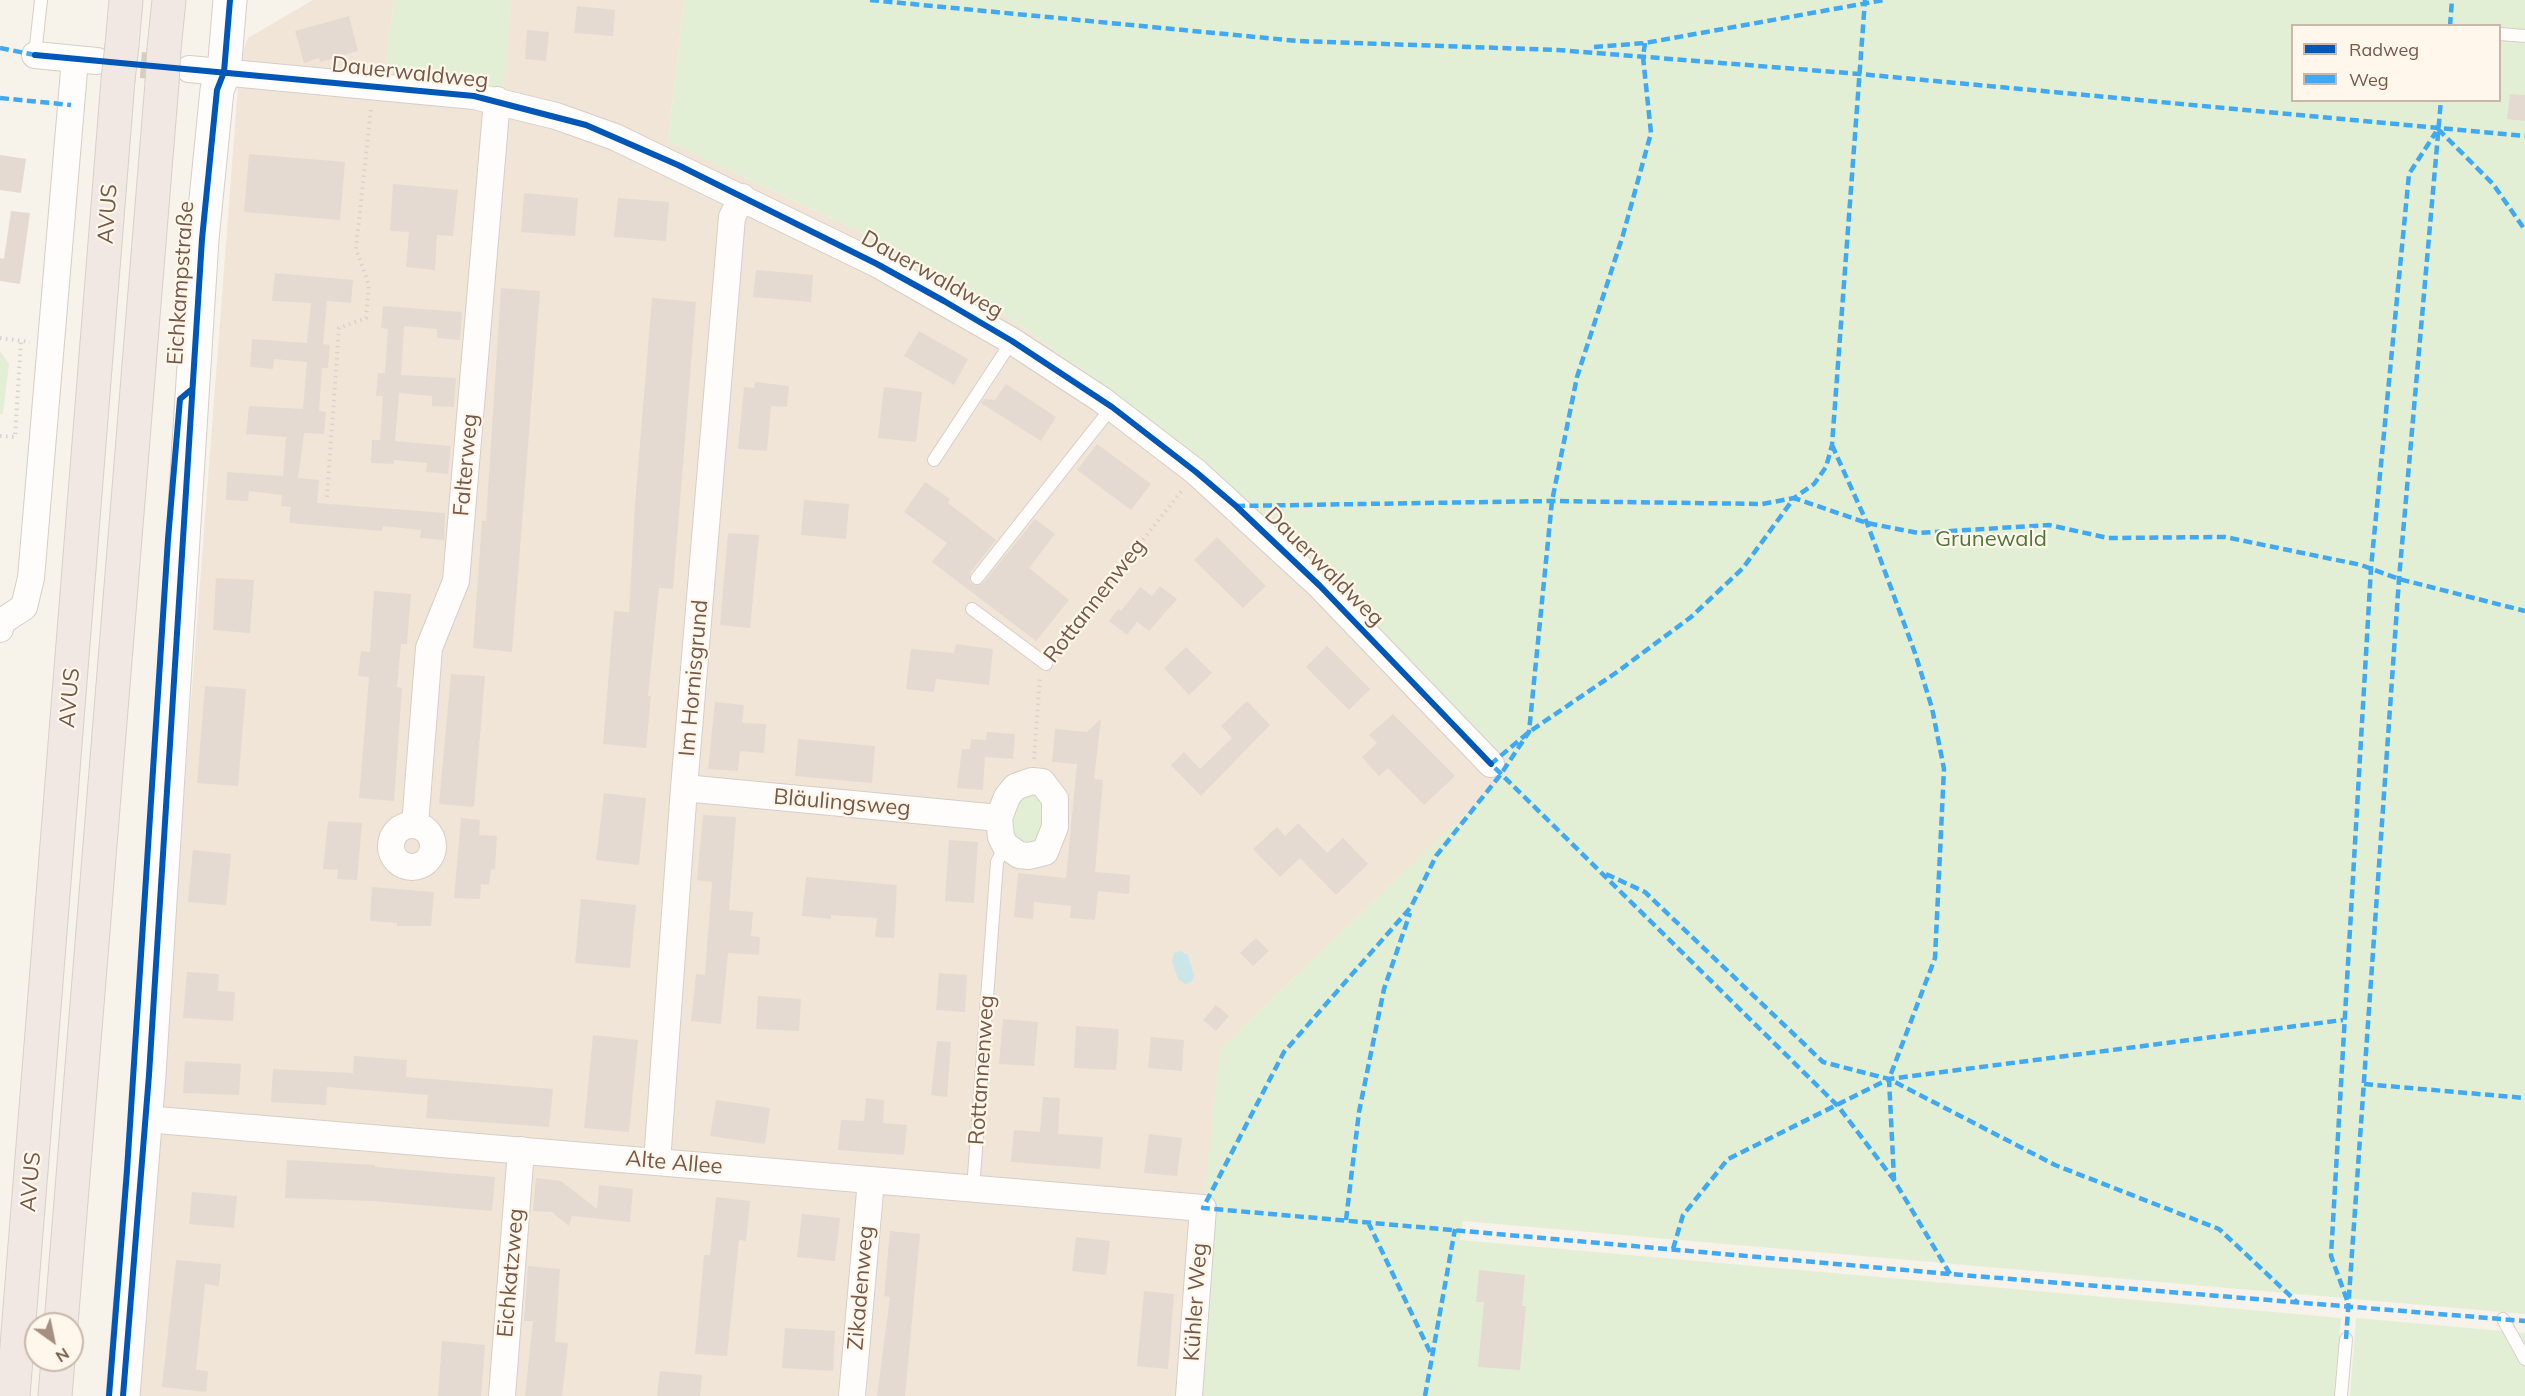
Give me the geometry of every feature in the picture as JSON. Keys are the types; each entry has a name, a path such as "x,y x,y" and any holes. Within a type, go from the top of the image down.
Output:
{"highway":[{"name":"AVUS","path":"13,1396 103,61 126,0"},
{"name":"AVUS","path":"62,1312 172,67 169,0"},
{"path":"55,1396 57,1372"}],"street":[{"name":"Eichkampstraße","path":"123,1396 145,1119 202,239 217,90 224,72 233,2"},
{"path":"0,629 0,622 24,607 31,578 51,345 103,61 35,55"},
{"path":"172,67 224,72"},
{"name":"Dauerwaldweg","path":"224,72 497,100 556,116 605,133 877,264 1012,341 1112,407 1196,472 1320,586 1491,764"},
{"name":"Falterweg","path":"415,825 429,648 456,581 497,100"},
{"name":"Im Hornisgrund","path":"657,1162 684,788 732,217 742,197"},
{"path":"1032,781 1042,782 1054,799 1055,827 1045,852 1029,856 1019,855 1000,837 999,818 1007,798 1015,787 1032,781"},
{"name":"Bläulingsweg","path":"684,788 999,818"},
{"name":"Alte Allee","path":"145,1119 1203,1208"},
{"name":"Eichkatzweg","path":"502,1396 521,1150"},
{"name":"Zikadenweg","path":"852,1396 870,1180"},
{"name":"Kühler Weg","path":"1190,1396 1203,1208"}],"lane":[{"path":"35,55 40,0"},
{"path":"2501,34 2525,36"},
{"path":"934,460 1012,341"},
{"path":"977,578 1112,407"},
{"path":"972,609 1046,664"},
{"name":"Rottannenweg","path":"973,1188 998,862 1005,844"},
{"path":"2503,1319 2525,1359"},
{"path":"2341,1396 2346,1339"}],"path":[{"path":"327,497 339,328 366,318 369,285 356,249 373,86"},
{"path":"0,338 51,345"},
{"path":"0,436 15,437 21,341"}],"shaded area":[{"path":"313,0 394,0 385,73 503,89 511,0 684,0 668,141 881,242 994,307 1119,396 1225,479 1511,770 1220,1049 1190,1396 138,1396 240,60 248,38"}],"green space":[{"path":"394,0 511,0 503,90 385,73"},
{"name":"Grunewald","path":"684,0 2525,0 2525,1314 1463,1221 1460,1240 2341,1318 2334,1396 1190,1396 1203,1208 1220,1049 1511,769 1225,479 1119,396 994,307 881,242 668,141"},
{"path":"0,351 9,364 3,413 0,415"},
{"path":"1018,792 1037,793 1042,803 1040,834 1034,841 1025,844 1016,841 1009,832"},
{"path":"2356,1318 2525,1333 2525,1396 2350,1396"}],"water":[{"path":"1180,951 1188,955 1194,975 1192,981 1185,984 1178,979 1172,961 1174,953"}],"building":[{"path":"577,6 615,10 613,36 574,33"},
{"path":"349,16 358,51 320,62 319,58 304,63 295,31"},
{"path":"527,30 549,32 546,61 525,59"},
{"path":"2510,94 2525,95 2525,121 2507,119"},
{"path":"249,154 345,162 340,220 244,212"},
{"path":"0,155 26,159 21,193 0,190"},
{"path":"393,184 458,190 453,236 437,235 435,270 406,267 409,232 390,231"},
{"path":"524,193 578,198 575,236 521,232"},
{"path":"618,198 669,202 666,241 614,237"},
{"path":"11,211 30,213 20,284 0,281 0,258 4,259"},
{"path":"756,270 813,275 811,302 753,297"},
{"path":"275,273 353,280 351,303 327,301 323,344 330,345 328,368 322,368 319,411 326,412 324,434 304,433 298,478 319,480 317,503 445,513 444,540 420,538 421,530 383,526 382,531 289,523 291,507 281,506 282,495 249,491 248,501 226,500 227,472 283,476 286,437 246,434 249,406 303,409 307,362 274,359 273,369 250,367 252,339 307,343 311,303 272,301"},
{"path":"501,288 540,291 512,652 473,648 482,521 486,521"},
{"path":"652,298 696,302 673,589 659,588 648,696 651,696 646,748 603,744 614,611 629,612 635,504"},
{"path":"383,306 462,312 460,340 437,338 437,329 404,326 401,375 456,378 454,407 432,406 432,396 399,393 395,441 451,446 448,474 426,472 427,463 394,460 394,464 371,463 372,440 380,440 383,396 376,396 378,373 385,373 388,329 381,328"},
{"path":"919,331 968,359 954,385 904,356"},
{"path":"755,382 789,386 787,407 771,406 767,451 738,449 744,387 754,388"},
{"path":"1006,384 1056,417 1041,441 981,403 984,399 995,400"},
{"path":"884,387 922,392 916,442 878,438"},
{"path":"1097,444 1151,484 1131,510 1077,470"},
{"path":"925,482 950,499 948,503 996,540 970,573 970,582 975,586 983,583 1035,519 1055,534 1029,568 1069,600 1036,641 932,562 947,543 904,512"},
{"path":"804,500 849,504 846,539 801,535"},
{"path":"728,533 759,535 750,628 720,625"},
{"path":"1217,537 1266,586 1243,608 1194,560"},
{"path":"216,578 254,580 250,633 213,630"},
{"path":"1160,586 1177,599 1149,631 1137,622 1127,635 1109,621 1118,609 1121,611 1140,587 1152,596"},
{"path":"374,591 411,594 407,644 401,644 397,687 402,688 394,801 359,798 369,677 358,676 361,651 370,652"},
{"path":"956,644 993,649 989,685 936,679 934,692 906,689 911,649 954,653"},
{"path":"1327,646 1370,689 1349,710 1306,667"},
{"path":"1186,647 1212,673 1189,695 1164,668"},
{"path":"451,674 485,676 474,807 439,804"},
{"path":"205,686 246,689 238,786 197,783"},
{"path":"1247,701 1270,725 1201,796 1171,765 1184,752 1200,769 1232,738 1221,726"},
{"path":"715,702 744,705 742,723 766,724 764,753 740,751 738,771 708,769"},
{"path":"1393,714 1455,776 1424,805 1388,768 1379,776 1362,757 1377,743 1369,735"},
{"path":"1101,719 1094,779 1103,780 1095,872 1130,875 1129,894 1098,891 1095,920 1070,918 1071,906 1034,902 1033,919 1014,917 1018,873 1066,878 1077,764 1052,762 1055,729 1087,732"},
{"path":"987,732 1015,734 1013,759 985,757 983,790 957,788 962,749 970,749 971,739 986,740"},
{"path":"798,739 875,746 872,783 795,776"},
{"path":"604,793 646,798 639,865 596,860"},
{"path":"703,815 736,817 729,910 753,912 751,936 760,937 759,955 728,953 721,1024 691,1021 696,974 705,975 712,882 697,880"},
{"path":"461,818 480,820 479,835 497,836 495,870 491,869 489,885 481,884 480,899 454,898"},
{"path":"328,821 362,823 357,880 337,879 338,870 323,869"},
{"path":"1298,823 1327,853 1343,838 1368,864 1336,895 1300,858 1280,877 1253,849 1277,827 1285,836"},
{"path":"949,840 978,842 974,903 945,901"},
{"path":"193,850 231,854 226,905 188,902"},
{"path":"806,877 897,885 894,938 875,937 877,918 831,915 831,919 802,916"},
{"path":"372,887 434,892 431,926 397,926 397,923 370,921"},
{"path":"581,899 636,905 630,968 575,963"},
{"path":"1256,938 1269,951 1253,966 1240,953"},
{"path":"187,972 219,974 218,991 235,992 233,1021 183,1018"},
{"path":"939,973 967,975 965,1012 936,1010"},
{"path":"758,996 801,999 799,1031 756,1029"},
{"path":"1216,1005 1229,1016 1216,1031 1203,1020"},
{"path":"1003,1019 1038,1022 1034,1066 999,1064"},
{"path":"1076,1026 1119,1029 1116,1070 1074,1068"},
{"path":"593,1035 638,1040 629,1132 584,1128"},
{"path":"1151,1037 1184,1040 1182,1071 1148,1068"},
{"path":"937,1041 951,1042 947,1097 931,1095"},
{"path":"354,1056 407,1060 406,1077 553,1089 549,1127 426,1118 428,1095 327,1087 326,1105 271,1102 273,1069 353,1073"},
{"path":"185,1061 241,1064 239,1095 183,1093"},
{"path":"1043,1097 1060,1098 1058,1134 1103,1137 1100,1169 1011,1162 1014,1130 1040,1132"},
{"path":"866,1098 884,1100 883,1123 907,1125 904,1155 838,1150 841,1120 864,1121"},
{"path":"716,1100 770,1108 765,1144 710,1136"},
{"path":"1149,1134 1182,1138 1177,1176 1144,1173"},
{"path":"287,1160 375,1165 375,1167 495,1177 492,1211 373,1201 285,1198"},
{"path":"536,1178 561,1181 597,1209 599,1185 633,1189 630,1222 572,1216 569,1226 552,1212 533,1211"},
{"path":"192,1192 237,1196 234,1228 189,1224"},
{"path":"716,1197 750,1201 746,1241 739,1240 727,1356 695,1354 704,1255 710,1255"},
{"path":"802,1214 840,1218 835,1261 797,1257"},
{"path":"890,1231 920,1234 905,1396 877,1396 890,1297 884,1296"},
{"path":"1076,1237 1110,1241 1106,1275 1072,1271"},
{"path":"176,1260 221,1264 219,1286 205,1284 196,1370 208,1371 206,1392 162,1387"},
{"path":"528,1266 560,1269 555,1342 568,1343 562,1396 525,1396 533,1321 524,1321"},
{"path":"1479,1270 1525,1275 1522,1306 1526,1306 1520,1370 1478,1367 1484,1302 1476,1302"},
{"path":"1144,1291 1174,1294 1168,1369 1137,1366"},
{"path":"785,1328 835,1331 833,1371 782,1368"},
{"path":"442,1341 485,1345 481,1396 438,1396"},
{"path":"660,1371 702,1375 700,1396 657,1396"}],"tunnel":[{"path":"102,62 180,68"}],"marked path":[{"path":"870,0 1298,41 1558,50 1860,74 2525,136"},
{"path":"1236,506 1552,501 1762,504 1794,498 1814,484 1826,467 1832,445 1865,0"},
{"path":"1594,47 1645,43 1884,0"},
{"path":"2450,24 2452,0"},
{"path":"1645,43 1643,57 1651,133 1623,235 1577,377 1552,501 1529,732 1501,774 1436,856 1411,907 1284,1052 1203,1208 1950,1274 2525,1321"},
{"path":"0,48 35,55"},
{"path":"0,98 71,105"},
{"path":"2346,1339 2399,579 2441,102"},
{"path":"2438,129 2493,184 2525,230"},
{"path":"2347,1300 2331,1256 2371,568 2409,174 2436,132"},
{"path":"1832,445 1867,523 1915,653 1932,708 1944,769 1935,958 1889,1079 1894,1179"},
{"path":"1950,1274 1894,1180 1838,1106 1491,764 1529,732 1617,672 1691,617 1743,568 1794,498 1867,523 1918,533 2049,525 2108,538 2225,537 2361,565 2399,579 2525,611"},
{"path":"1606,874 1645,892 1823,1062 1889,1079 2055,1165 2219,1229 2298,1303"},
{"path":"1346,1220 1359,1112 1384,989 1410,913"},
{"path":"1673,1249 1683,1215 1728,1159 1889,1079 2343,1020"},
{"path":"2364,1084 2525,1098"},
{"path":"1368,1222 1432,1356"},
{"path":"1425,1396 1455,1229"}],"cycle path":[{"path":"123,1396 149,1075 202,239 217,90 224,72 230,0"},
{"path":"35,55 474,96 586,125 678,165 877,264 944,301 1012,341 1112,407 1236,506 1320,586 1491,764"},
{"path":"109,1396 127,1171 168,539 180,399 192,389"}]}
